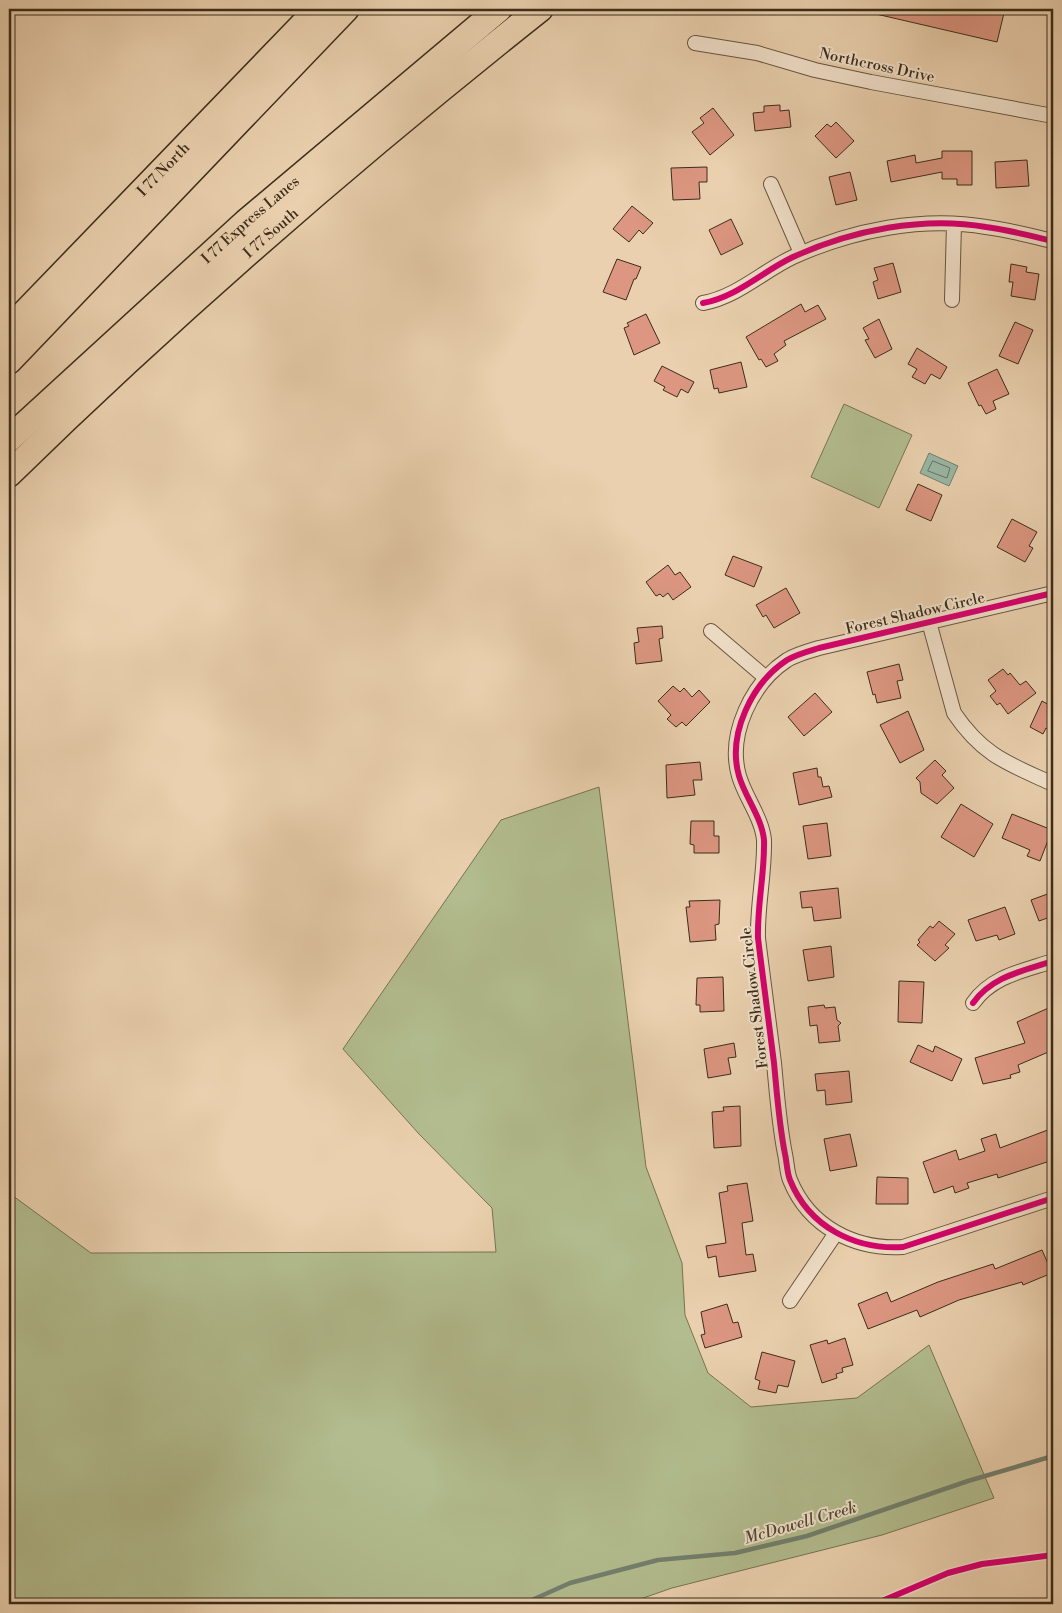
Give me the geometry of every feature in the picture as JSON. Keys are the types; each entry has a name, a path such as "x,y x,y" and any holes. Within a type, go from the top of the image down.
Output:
{"highway":[{"name":"I 77 North","path":"9,330 318,9"},
{"path":"9,361 346,9"},
{"name":"I 77 Express Lanes","path":"9,439 246,222 499,9"},
{"name":"I 77 South","path":"10,472 270,235 434,94 540,9"}],"street":[{"name":"Northcross Drive","path":"695,42 757,53 871,82 1053,116"},
{"path":"771,184 801,253"},
{"path":"702,303 724,298 801,253 873,231 923,224 954,224 986,226 1053,241"},
{"path":"952,300 954,224"},
{"name":"Forest Shadow Circle","path":"1053,593 928,622 801,654 787,660 766,678 745,710 737,744 739,774 764,838 763,869 757,911 758,938 782,1138 790,1180 799,1197 824,1226 851,1241 867,1246 885,1248 904,1247 1053,1198"},
{"name":"Forest Shadow Circle","path":"928,622 954,713 963,726 989,754 1053,784"},
{"path":"711,631 766,678"},
{"path":"972,1003 988,985 997,980 1053,961"},
{"path":"790,1301 836,1233"}],"green space":[{"path":"844,404 912,435 879,508 811,477"},
{"path":"599,787 646,1167 682,1263 685,1315 708,1373 751,1407 857,1398 929,1345 994,1498 882,1535 672,1588 626,1604 9,1604 9,1193 91,1253 496,1252 492,1208 419,1134 343,1049 501,820"}],"water":[{"path":"929,453 958,466 949,486 920,473"}],"building":[{"path":"876,9 1005,9 997,42 876,14"},
{"path":"780,105 780,111 789,110 791,127 755,131 753,113 764,112 764,106"},
{"path":"713,108 734,135 710,155 692,132 704,123 700,118"},
{"path":"836,122 854,141 836,158 815,136 827,124 831,127"},
{"path":"942,151 972,151 972,185 957,185 957,179 942,179 942,172 891,182 887,161 915,155 916,163 942,158"},
{"path":"1027,160 1029,186 996,188 995,162"},
{"path":"707,167 707,182 699,182 700,199 673,200 671,168"},
{"path":"850,172 857,200 836,205 829,177"},
{"path":"632,206 653,223 643,234 639,230 629,242 613,229"},
{"path":"731,219 743,244 721,255 709,230"},
{"path":"617,259 641,267 626,300 603,292"},
{"path":"893,263 901,292 878,299 873,282 878,280 874,268"},
{"path":"1011,264 1027,267 1026,272 1039,274 1035,300 1011,296 1013,282 1009,282"},
{"path":"801,304 805,312 818,305 826,319 784,341 786,345 774,354 778,361 766,367 761,359 759,360 746,337"},
{"path":"646,314 660,343 634,355 624,328 629,326 627,323"},
{"path":"879,319 892,349 875,358 865,340 869,339 863,328"},
{"path":"1015,322 1033,330 1018,364 999,356"},
{"path":"917,348 947,367 940,379 931,374 925,384 912,377 917,369 908,364"},
{"path":"741,362 747,387 719,393 718,388 714,389 710,370"},
{"path":"662,366 694,382 688,393 681,389 677,397 663,390 665,387 654,381"},
{"path":"997,369 1009,394 993,401 996,409 986,414 981,405 979,406 968,383"},
{"path":"918,484 942,495 931,521 906,510"},
{"path":"1012,519 1037,532 1029,546 1033,548 1025,562 997,547"},
{"path":"733,556 762,567 754,587 725,575"},
{"path":"668,565 675,575 680,572 691,587 673,600 668,593 663,597 660,594 656,596 646,582"},
{"path":"786,588 800,613 774,628 766,615 763,617 756,605"},
{"path":"662,626 663,638 659,639 662,661 636,664 634,643 639,642 637,628"},
{"path":"899,664 903,680 897,681 901,698 877,703 867,672"},
{"path":"1003,669 1008,675 1010,673 1020,685 1026,681 1036,693 1008,714 1000,703 997,705 990,696 996,691 988,680"},
{"path":"673,686 680,692 684,688 692,697 699,690 710,702 686,726 682,722 676,727 667,719 671,715 658,701"},
{"path":"815,693 832,712 804,736 788,717"},
{"path":"1042,701 1053,707 1053,732 1046,728 1043,734 1030,727"},
{"path":"908,711 924,750 900,763 880,725"},
{"path":"935,760 946,771 942,775 954,788 937,804 921,793 920,782 916,778"},
{"path":"700,762 702,780 693,780 695,795 667,798 666,765"},
{"path":"817,768 818,777 821,777 823,787 829,786 832,797 799,805 793,773"},
{"path":"961,804 993,824 974,857 941,837"},
{"path":"1012,814 1052,830 1040,861 1027,856 1030,850 1002,838"},
{"path":"691,821 714,821 714,836 719,836 719,853 694,853 694,845 690,844"},
{"path":"827,823 831,856 808,859 803,826"},
{"path":"838,888 841,918 814,921 812,907 802,908 800,892"},
{"path":"1053,892 1053,916 1039,921 1031,900"},
{"path":"720,900 719,924 715,925 716,940 690,942 686,907 690,907 689,901"},
{"path":"1005,907 1015,934 999,940 997,935 976,941 968,920"},
{"path":"939,921 955,934 945,945 949,948 935,961 917,945 920,942 918,940 930,926 933,928"},
{"path":"831,946 834,977 808,981 803,950"},
{"path":"723,977 724,1011 700,1012 700,1005 696,1005 697,978"},
{"path":"899,981 924,982 922,1023 898,1022"},
{"path":"824,1005 825,1008 835,1007 837,1020 841,1023 838,1026 840,1041 819,1043 817,1025 810,1026 808,1007"},
{"path":"1053,1006 1053,1050 1018,1065 1020,1072 1010,1075 1011,1078 983,1084 975,1058 1025,1043 1017,1022"},
{"path":"734,1043 736,1057 728,1058 731,1074 708,1078 704,1049"},
{"path":"918,1045 933,1052 935,1046 962,1059 952,1081 910,1062"},
{"path":"849,1071 852,1102 826,1105 825,1090 817,1091 815,1074"},
{"path":"740,1106 741,1146 714,1148 712,1112 724,1111 723,1107"},
{"path":"1053,1128 1053,1160 998,1178 997,1174 967,1183 969,1188 955,1193 953,1186 934,1193 923,1162 956,1150 959,1160 985,1151 981,1139 996,1134 1000,1148"},
{"path":"850,1134 857,1166 830,1171 824,1139"},
{"path":"877,1177 908,1178 908,1204 876,1204"},
{"path":"747,1183 753,1221 742,1223 746,1255 753,1254 756,1271 719,1277 716,1256 708,1258 706,1246 726,1243 719,1193 728,1191 727,1186"},
{"path":"1042,1250 1052,1273 1023,1285 1022,1282 959,1300 920,1317 917,1310 868,1329 858,1304 887,1292 891,1302 938,1282 993,1264 995,1269"},
{"path":"727,1304 733,1323 738,1322 742,1337 705,1348 701,1335 705,1334 701,1312"},
{"path":"845,1338 853,1365 842,1368 843,1372 836,1374 837,1378 822,1383 810,1345 827,1340 828,1344"},
{"path":"762,1352 795,1361 788,1387 778,1385 776,1393 758,1389 760,1381 755,1379"}],"waterway":[{"name":"McDowell Creek","path":"523,1604 570,1583 658,1560 735,1553 807,1536 968,1481 1053,1456"}],"cycle path":[{"path":"703,303 739,290 793,257 839,239 888,228 938,223 962,224 1003,230 1053,241"},
{"path":"1053,593 819,648 787,660 763,682 745,711 737,743 736,760 739,776 763,832 763,864 758,938 783,1143 789,1177 798,1196 821,1223 836,1232 851,1240 885,1247 903,1247 1053,1198"},
{"path":"973,1003 989,986 999,980 1053,961"},
{"path":"875,1604 948,1573 982,1564 1053,1555"}]}
